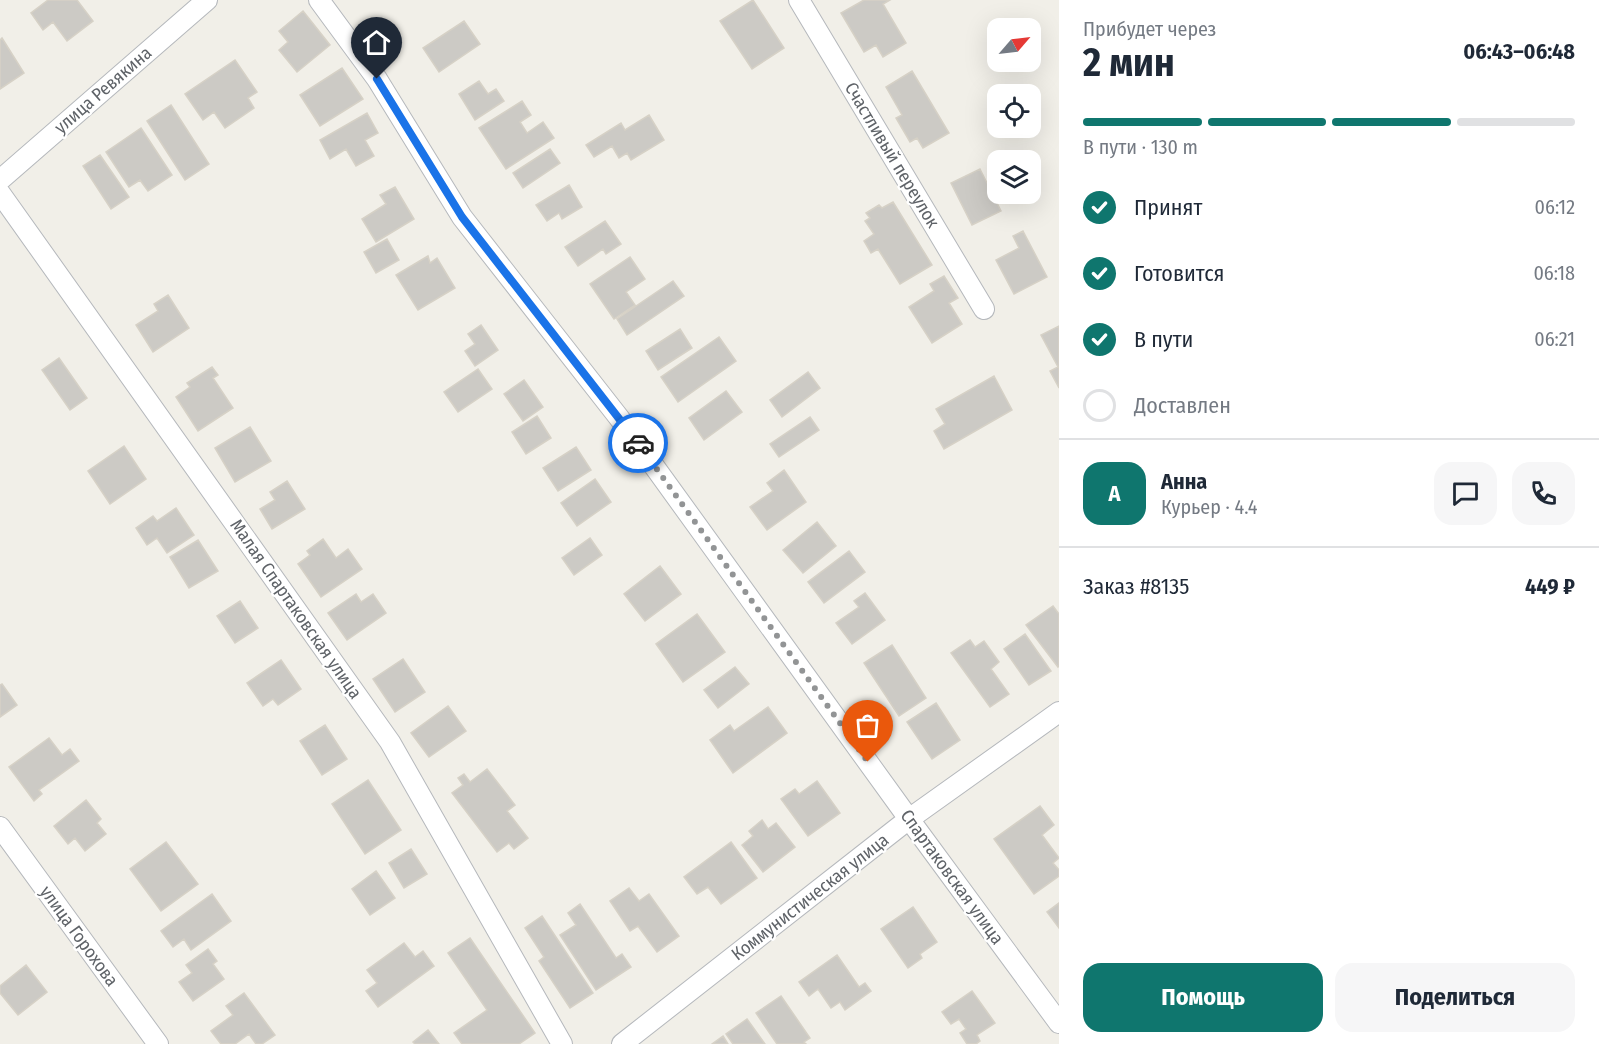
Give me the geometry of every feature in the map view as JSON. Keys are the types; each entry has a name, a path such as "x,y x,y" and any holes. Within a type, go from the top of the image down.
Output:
{"street":[{"name":"улица Ревякина","path":"0,180 207,0"},
{"name":"Спартаковская улица","path":"320,0 377,79 462,217 620,419 1059,1023"},
{"name":"Счастливый переулок","path":"799,0 984,309"},
{"name":"Малая Спартаковская улица","path":"0,193 390,742 562,1044"},
{"name":"Коммунистическая улица","path":"622,1044 909,819 1059,712"},
{"name":"улица Горохова","path":"0,827 158,1044"}],"building":[{"path":"48,0 77,0 93,21 67,41 53,22 43,30 31,13"},
{"path":"753,0 784,48 752,69 720,21"},
{"path":"864,0 890,0 883,4 906,43 883,57 876,45 864,52 841,13"},
{"path":"303,11 330,45 297,72 279,50 288,42 279,31"},
{"path":"464,21 480,44 439,72 423,48"},
{"path":"2,38 24,73 0,89 0,40"},
{"path":"235,60 257,92 248,98 254,108 225,128 214,112 203,120 185,94"},
{"path":"342,68 363,99 320,126 300,95"},
{"path":"912,71 949,133 923,148 917,138 910,142 896,118 902,115 886,87"},
{"path":"479,81 488,94 496,89 504,101 475,120 459,94"},
{"path":"522,101 531,115 520,122 527,133 543,122 554,138 506,169 479,128"},
{"path":"171,105 209,164 185,180 147,121"},
{"path":"367,113 378,133 365,140 374,156 356,166 346,149 330,159 320,140"},
{"path":"649,115 664,140 631,160 627,153 619,158 612,146 594,157 586,145 621,123 625,130"},
{"path":"141,128 172,175 148,191 140,180 129,187 106,152"},
{"path":"550,149 560,163 523,188 513,173"},
{"path":"100,155 129,197 111,209 83,166"},
{"path":"980,169 987,183 987,204 998,204 1001,211 972,225 951,183"},
{"path":"569,185 582,207 562,219 559,213 547,221 536,205"},
{"path":"395,187 414,219 376,242 362,219 386,204 380,195"},
{"path":"893,202 932,265 900,284 878,249 871,253 864,241 874,234 865,221 870,218 866,213 879,205 882,208"},
{"path":"605,221 621,244 606,254 603,249 578,266 565,247"},
{"path":"1023,231 1047,277 1014,294 996,260 1019,248 1013,236"},
{"path":"387,239 399,260 376,273 364,252"},
{"path":"428,256 430,263 437,258 455,288 418,310 396,275"},
{"path":"630,257 645,279 626,292 635,305 614,319 590,284"},
{"path":"944,276 958,298 949,303 962,324 932,343 909,307 934,291 930,284"},
{"path":"673,281 684,296 627,335 617,319"},
{"path":"168,295 189,328 153,352 136,325 158,311 154,304"},
{"path":"481,325 498,350 475,366 465,351 475,344 468,334"},
{"path":"1059,326 1059,388 1050,371 1058,367 1041,335"},
{"path":"680,329 692,348 658,370 646,351"},
{"path":"719,337 736,361 678,402 661,377"},
{"path":"59,358 87,398 70,410 42,370"},
{"path":"212,367 218,375 213,378 233,408 198,431 176,397 190,387 187,383"},
{"path":"478,369 492,389 458,412 444,392"},
{"path":"808,372 820,388 782,417 770,400"},
{"path":"994,376 1012,410 944,449 934,431 945,424 936,409"},
{"path":"524,380 543,407 523,421 504,394"},
{"path":"726,391 742,412 704,440 689,418"},
{"path":"537,416 551,438 526,454 512,432"},
{"path":"810,417 819,430 779,457 770,444"},
{"path":"250,427 271,461 235,482 215,448"},
{"path":"124,446 146,479 110,504 88,471"},
{"path":"576,447 591,470 558,491 543,468"},
{"path":"784,470 806,502 767,530 750,507 773,491 767,483"},
{"path":"595,479 611,502 577,526 561,503"},
{"path":"287,481 305,509 272,529 260,509 275,500 270,492"},
{"path":"176,508 194,535 167,553 157,538 147,545 136,528 153,516 157,521"},
{"path":"817,522 836,546 803,573 783,550"},
{"path":"590,538 602,555 574,575 562,558"},
{"path":"323,539 336,558 348,549 362,569 321,597 298,564 310,555 307,551"},
{"path":"198,540 218,571 189,588 170,557"},
{"path":"849,551 865,572 824,603 808,582"},
{"path":"660,566 681,594 645,621 624,594"},
{"path":"865,593 885,620 852,644 836,623 859,607 854,601"},
{"path":"356,594 361,602 373,594 386,613 347,640 328,613"},
{"path":"240,601 258,628 235,643 217,616"},
{"path":"1053,606 1059,614 1058,667 1026,625"},
{"path":"697,614 725,652 683,682 656,644"},
{"path":"1025,634 1051,671 1029,685 1004,649"},
{"path":"970,640 975,647 984,641 999,662 991,669 1009,694 990,707 951,653"},
{"path":"892,645 926,698 899,716 864,663"},
{"path":"403,659 425,692 395,712 373,679"},
{"path":"281,660 301,689 278,705 273,699 263,706 247,683"},
{"path":"735,667 749,684 718,708 704,690"},
{"path":"2,684 17,705 0,717 0,685"},
{"path":"936,703 960,740 932,759 907,722"},
{"path":"448,706 466,731 429,757 411,733"},
{"path":"768,707 787,733 733,773 710,740 730,725 734,731"},
{"path":"325,725 347,759 322,775 300,741"},
{"path":"49,738 62,755 70,749 79,761 39,790 42,794 34,801 9,767"},
{"path":"487,769 515,805 507,811 528,838 514,849 509,843 497,852 452,793 463,785 458,778 464,774 470,782"},
{"path":"368,780 401,830 365,854 332,804"},
{"path":"817,781 840,813 808,836 781,799 795,789 799,794"},
{"path":"86,800 101,819 97,823 106,834 85,851 75,838 68,844 54,826"},
{"path":"1040,806 1054,825 1042,835 1059,858 1053,863 1059,870 1059,876 1034,894 994,839"},
{"path":"762,820 768,829 776,823 795,847 763,872 742,845 753,836 749,831"},
{"path":"166,842 198,884 161,911 130,869"},
{"path":"731,842 757,878 721,904 708,887 697,894 684,877"},
{"path":"411,849 427,874 404,888 389,863"},
{"path":"376,871 395,898 370,915 352,889"},
{"path":"629,888 639,901 649,894 679,936 657,952 638,926 630,931 610,901"},
{"path":"212,894 231,921 191,950 184,939 173,947 161,931"},
{"path":"1059,903 1059,928 1047,912"},
{"path":"580,904 616,958 622,954 631,967 596,990 560,935 576,925 568,913"},
{"path":"913,907 937,942 920,954 922,958 908,968 881,929"},
{"path":"542,916 593,993 570,1008 539,961 544,957 525,928"},
{"path":"470,938 535,1033 519,1044 462,1044 454,1033 487,1010 448,953"},
{"path":"404,943 415,957 423,951 434,966 378,1007 366,991 377,983 367,970"},
{"path":"208,949 217,961 213,964 224,979 193,1001 179,982 192,973 186,965"},
{"path":"837,955 859,987 865,983 871,991 845,1010 840,1002 831,1008 818,989 809,996 799,982"},
{"path":"26,965 47,992 18,1015 0,993 0,986"},
{"path":"972,991 995,1023 977,1035 980,1041 976,1044 967,1044 960,1033 966,1029 959,1019 951,1024 942,1012"},
{"path":"244,993 275,1035 262,1044 256,1044 249,1034 235,1044 221,1044 211,1031 233,1015 226,1006"},
{"path":"781,996 810,1038 804,1042 806,1044 777,1044 756,1013"},
{"path":"747,1019 765,1044 733,1044 726,1034"},
{"path":"428,1030 439,1044 415,1044 413,1042"},
{"path":"723,1036 728,1044 712,1044"}],"way so far":[{"path":"638,443 868,762"}],"route":[{"path":"377,79 462,217 638,443"}]}
